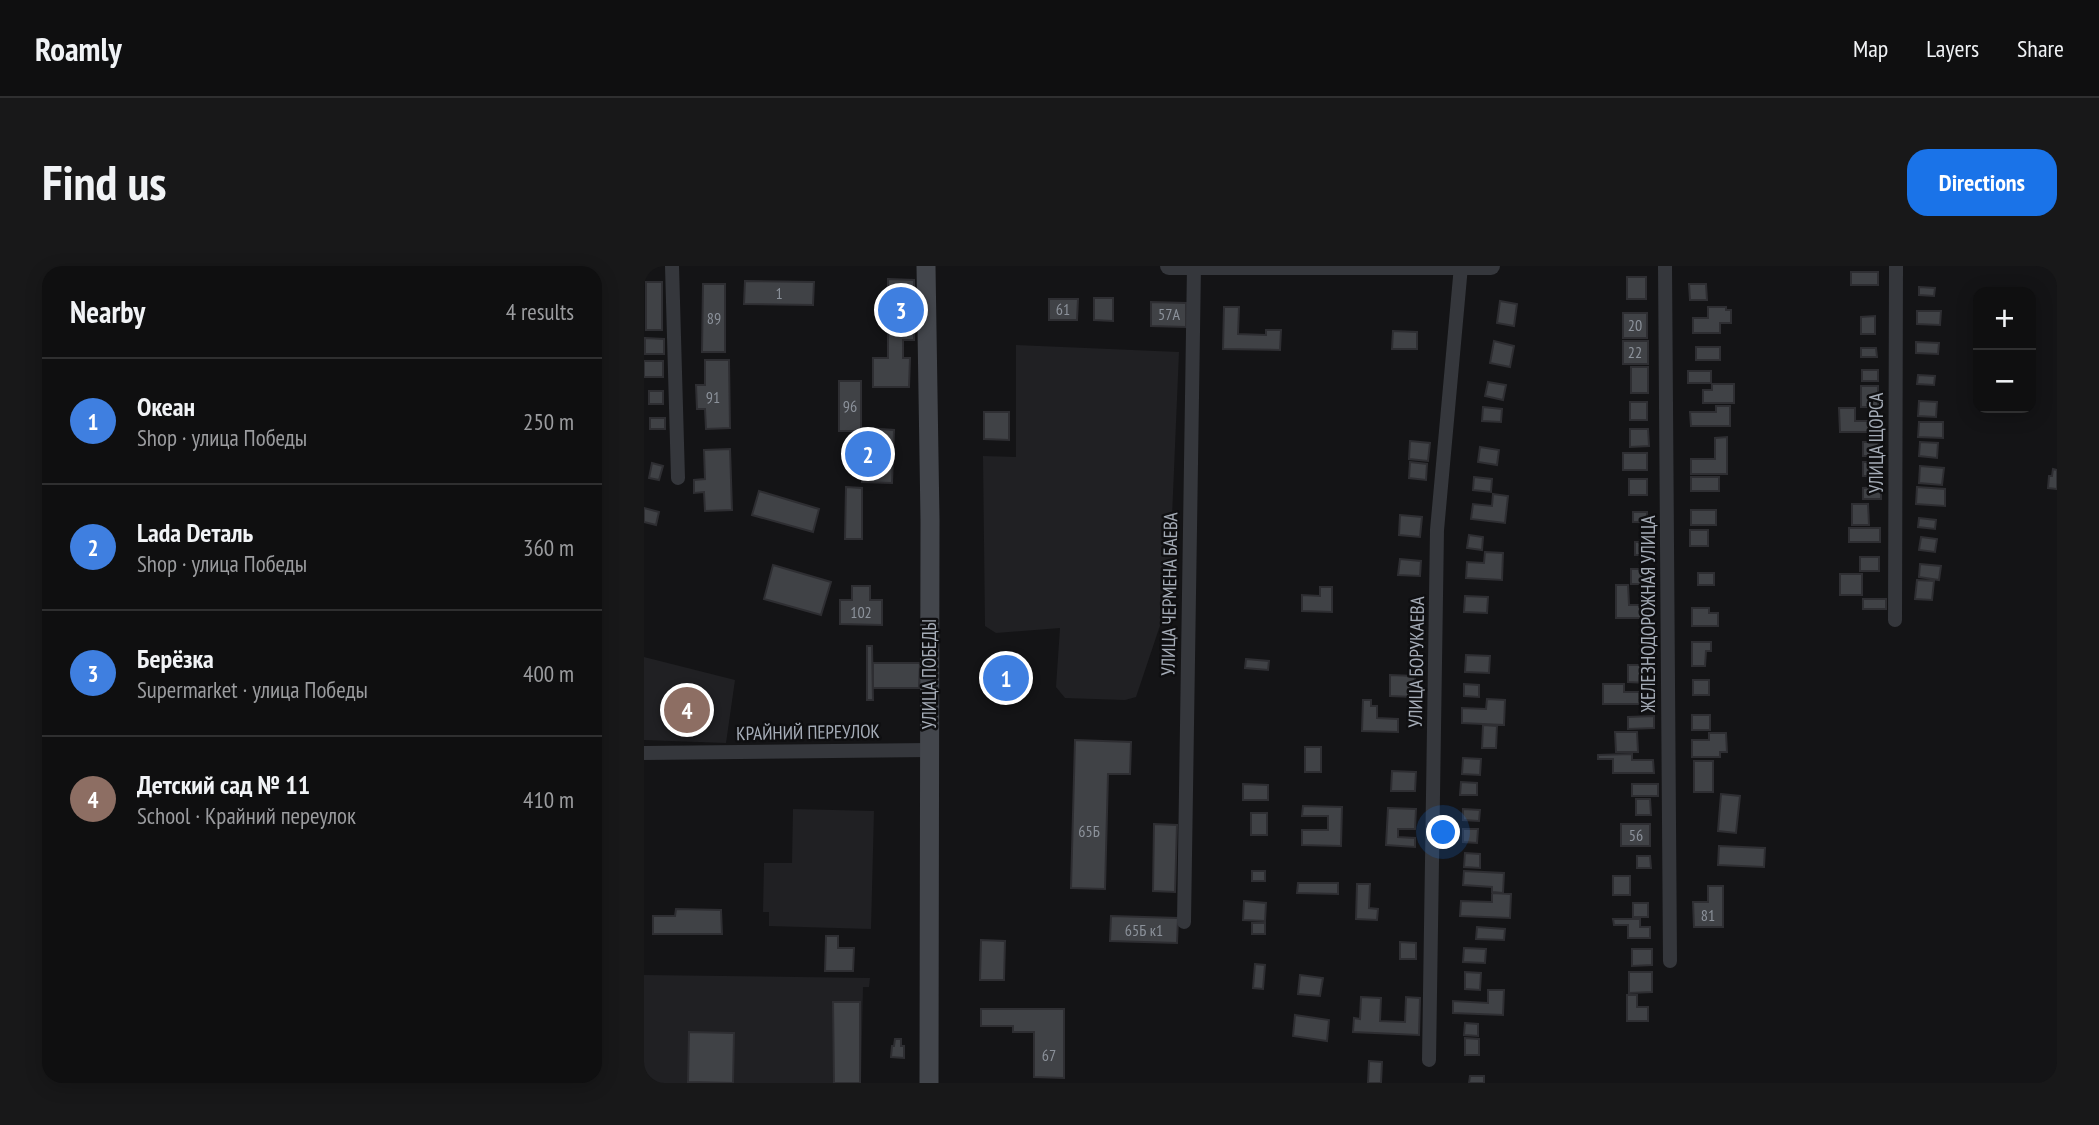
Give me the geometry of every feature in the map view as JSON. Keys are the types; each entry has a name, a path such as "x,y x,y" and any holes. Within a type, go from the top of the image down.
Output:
{"main road":[{"name":"УЛИЦА ПОБЕДЫ","path":"926,266 930,520 929,1083"}],"street":[{"path":"671,266 678,478"},
{"path":"1169,266 1491,266"},
{"name":"УЛИЦА ЧЕРМЕНА БАЕВА","path":"1184,922 1194,266"},
{"name":"УЛИЦА БОРУКАЕВА","path":"1429,1060 1437,530 1461,266"},
{"name":"ЖЕЛЕЗНОДОРОЖНАЯ УЛИЦА","path":"1665,266 1670,961"},
{"name":"УЛИЦА ЩОРСА","path":"1895,621 1896,266"},
{"name":"КРАЙНИЙ ПЕРЕУЛОК","path":"644,753 930,750"}],"shaded area":[{"path":"1016,345 1179,352 1171,541 1179,569 1136,697 1125,700 1065,698 1056,687 1060,628 996,633 985,626 983,456 1016,457"},
{"path":"644,657 735,680 726,743 644,740"},
{"path":"793,809 874,811 871,929 769,926 769,912 763,912 764,863 792,863"},
{"path":"644,975 870,978 869,987 863,987 861,1083 644,1083"}],"building":[{"path":"1851,272 1878,272 1878,285 1851,285"},
{"path":"1627,277 1646,277 1646,299 1627,299"},
{"path":"888,279 914,280 914,340 903,340 903,358 910,358 909,387 873,387 873,358 888,358"},
{"path":"745,281 814,282 813,305 744,304"},
{"path":"646,282 662,282 662,330 646,330"},
{"path":"703,284 725,284 725,352 702,352"},
{"path":"1689,284 1706,284 1707,300 1690,300"},
{"path":"1919,287 1935,288 1934,296 1919,295"},
{"path":"1094,298 1113,298 1113,321 1094,320"},
{"path":"1049,299 1078,299 1077,320 1049,320"},
{"path":"1500,301 1517,304 1514,326 1497,323"},
{"path":"1151,302 1186,303 1186,327 1151,326"},
{"path":"1224,307 1239,307 1238,334 1266,335 1266,330 1281,330 1280,350 1223,349"},
{"path":"1708,307 1726,307 1726,310 1731,310 1731,323 1720,323 1720,333 1693,333 1693,318 1708,318"},
{"path":"1917,311 1941,311 1940,325 1917,324"},
{"path":"1623,313 1647,313 1647,338 1623,338"},
{"path":"1875,316 1875,334 1861,334 1861,317"},
{"path":"1393,331 1417,332 1417,349 1392,349"},
{"path":"645,338 664,339 664,354 645,354"},
{"path":"1494,341 1514,346 1510,367 1490,363"},
{"path":"1623,341 1648,341 1648,364 1623,364"},
{"path":"1916,342 1939,343 1938,354 1916,353"},
{"path":"1696,347 1720,347 1720,360 1696,360"},
{"path":"1861,348 1876,348 1877,357 1861,357"},
{"path":"705,360 729,360 730,428 706,429 705,409 697,409 696,385 705,385"},
{"path":"644,361 663,361 663,377 644,377"},
{"path":"1631,367 1648,367 1648,393 1631,393"},
{"path":"1862,370 1878,370 1878,381 1862,381"},
{"path":"1688,371 1711,371 1711,383 1688,383"},
{"path":"1918,375 1935,376 1934,385 1917,384"},
{"path":"839,381 861,381 861,431 839,431"},
{"path":"1488,382 1506,385 1503,400 1485,396"},
{"path":"1712,384 1734,384 1734,403 1703,403 1703,390 1712,390"},
{"path":"1861,386 1878,386 1878,407 1861,407"},
{"path":"649,391 663,391 663,404 649,404"},
{"path":"1919,401 1937,402 1936,417 1918,416"},
{"path":"1630,402 1647,402 1647,420 1630,420"},
{"path":"1716,406 1730,406 1730,426 1691,426 1690,412 1716,412"},
{"path":"1483,407 1502,409 1501,422 1482,421"},
{"path":"1839,408 1855,408 1855,421 1876,421 1876,432 1840,432"},
{"path":"984,412 1009,412 1009,440 984,439"},
{"path":"650,418 665,418 665,429 650,429"},
{"path":"1919,422 1943,422 1943,438 1918,437"},
{"path":"864,428 894,430 892,483 862,482"},
{"path":"1630,429 1648,429 1649,446 1630,447"},
{"path":"1727,437 1727,474 1691,474 1691,459 1715,459 1715,438"},
{"path":"1410,441 1430,443 1428,461 1409,459"},
{"path":"1863,442 1879,442 1879,456 1863,456"},
{"path":"1920,442 1938,443 1937,458 1919,456"},
{"path":"1480,447 1499,450 1497,465 1478,462"},
{"path":"730,449 732,510 705,511 704,492 694,493 694,480 705,479 704,450"},
{"path":"1623,453 1647,453 1647,470 1623,470"},
{"path":"1410,462 1427,464 1426,480 1409,478"},
{"path":"1863,462 1879,462 1879,476 1863,476"},
{"path":"652,463 663,466 659,480 649,478"},
{"path":"1920,466 1944,468 1942,485 1919,483"},
{"path":"2053,469 2057,470 2057,489 2048,488"},
{"path":"1474,477 1492,479 1491,492 1473,490"},
{"path":"1691,477 1719,477 1719,491 1691,491"},
{"path":"1629,479 1647,479 1647,495 1629,495"},
{"path":"846,487 862,488 862,539 845,539"},
{"path":"1881,487 1881,499 1863,499 1863,488"},
{"path":"1917,487 1945,489 1945,506 1916,504"},
{"path":"759,491 819,509 813,532 752,515"},
{"path":"1493,494 1508,496 1505,523 1471,519 1473,504 1492,506"},
{"path":"1852,504 1868,504 1869,525 1852,525"},
{"path":"644,508 659,512 656,525 644,522"},
{"path":"1691,510 1716,510 1716,525 1691,525"},
{"path":"1633,512 1647,512 1647,522 1633,522"},
{"path":"1400,515 1422,517 1420,537 1399,535"},
{"path":"1919,518 1936,520 1935,529 1918,527"},
{"path":"1849,528 1880,528 1880,542 1849,542"},
{"path":"1690,530 1708,530 1708,546 1690,546"},
{"path":"1469,535 1483,537 1482,550 1467,548"},
{"path":"1921,537 1937,539 1935,552 1919,550"},
{"path":"1635,542 1647,542 1647,555 1635,555"},
{"path":"1485,552 1503,553 1502,580 1466,578 1467,562 1484,563"},
{"path":"1860,557 1879,557 1879,571 1860,571"},
{"path":"1400,559 1421,561 1420,576 1398,575"},
{"path":"1920,564 1941,566 1939,580 1919,577"},
{"path":"773,565 831,582 821,615 764,599"},
{"path":"1631,569 1646,569 1646,584 1631,584"},
{"path":"1698,573 1714,573 1714,585 1698,585"},
{"path":"1840,574 1862,574 1862,595 1840,595"},
{"path":"1917,580 1934,581 1932,600 1915,599"},
{"path":"1616,585 1628,585 1629,605 1648,605 1648,618 1616,618"},
{"path":"852,586 870,586 870,600 882,600 882,625 840,624 840,600 852,600"},
{"path":"1320,587 1332,587 1332,612 1302,611 1302,595 1320,596"},
{"path":"1465,596 1488,597 1487,613 1464,612"},
{"path":"1863,599 1886,599 1886,609 1863,609"},
{"path":"1692,608 1709,608 1709,613 1718,613 1718,626 1692,626"},
{"path":"1692,642 1711,642 1711,651 1706,651 1705,666 1692,666"},
{"path":"867,646 872,646 873,700 867,700"},
{"path":"996,654 1018,654 1016,702 995,702"},
{"path":"1466,655 1490,656 1489,673 1465,672"},
{"path":"1246,659 1269,661 1268,670 1245,668"},
{"path":"873,663 920,663 919,688 873,688"},
{"path":"1628,665 1648,665 1648,683 1628,682"},
{"path":"1390,675 1415,676 1414,697 1390,696"},
{"path":"1693,680 1709,680 1709,695 1693,695"},
{"path":"1464,684 1479,685 1479,697 1464,696"},
{"path":"1603,684 1624,684 1624,692 1647,692 1647,704 1603,704"},
{"path":"1487,699 1505,700 1504,725 1462,723 1462,708 1486,709"},
{"path":"1363,700 1371,700 1371,706 1377,706 1377,718 1398,719 1398,732 1362,731"},
{"path":"1692,715 1710,715 1710,730 1692,730"},
{"path":"1654,716 1654,728 1628,729 1628,717"},
{"path":"1483,725 1497,726 1496,748 1482,748"},
{"path":"1615,732 1637,732 1638,752 1616,752"},
{"path":"1709,733 1726,733 1727,752 1720,752 1720,757 1692,757 1692,740 1709,740"},
{"path":"1075,740 1131,742 1130,774 1108,774 1105,889 1071,888"},
{"path":"1305,747 1321,747 1321,772 1305,772"},
{"path":"1632,754 1632,760 1653,760 1654,773 1613,773 1613,759 1598,759 1598,755"},
{"path":"1463,758 1481,759 1480,775 1462,774"},
{"path":"1694,761 1713,761 1713,792 1694,792"},
{"path":"1392,771 1416,772 1415,791 1391,791"},
{"path":"1461,782 1477,783 1477,795 1460,795"},
{"path":"1243,784 1268,785 1268,800 1243,800"},
{"path":"1632,784 1658,784 1658,796 1632,796"},
{"path":"1721,794 1740,796 1736,833 1718,831"},
{"path":"1636,799 1650,799 1651,815 1636,815"},
{"path":"1303,806 1342,807 1341,846 1302,845 1302,830 1328,830 1328,816 1302,816"},
{"path":"1388,808 1416,809 1415,829 1398,829 1398,837 1415,838 1415,847 1386,845"},
{"path":"1463,809 1480,810 1479,821 1463,820"},
{"path":"1251,813 1267,813 1267,835 1251,835"},
{"path":"1154,824 1177,825 1175,892 1153,891"},
{"path":"1621,824 1650,824 1650,846 1621,846"},
{"path":"1463,829 1478,829 1477,843 1463,842"},
{"path":"1719,846 1765,848 1764,867 1718,865"},
{"path":"1465,853 1480,854 1480,868 1464,867"},
{"path":"1637,856 1650,856 1651,868 1637,868"},
{"path":"1252,871 1265,871 1265,881 1252,881"},
{"path":"1464,871 1504,873 1503,893 1492,892 1492,887 1463,885"},
{"path":"1613,876 1630,876 1630,895 1613,895"},
{"path":"1298,883 1338,883 1338,894 1297,893"},
{"path":"1357,884 1370,884 1369,908 1378,909 1377,920 1356,919"},
{"path":"1708,886 1723,886 1723,927 1694,927 1693,902 1708,902"},
{"path":"1492,893 1511,894 1510,918 1460,916 1461,901 1492,902"},
{"path":"1244,901 1266,903 1265,921 1243,920"},
{"path":"1633,903 1648,903 1648,917 1633,917"},
{"path":"676,909 721,910 722,934 653,934 653,916 675,916"},
{"path":"1111,916 1178,918 1177,943 1110,941"},
{"path":"1613,919 1640,919 1640,927 1650,927 1650,938 1628,938 1628,925 1614,925"},
{"path":"1252,923 1265,923 1265,934 1252,934"},
{"path":"1477,927 1505,929 1504,940 1476,939"},
{"path":"826,936 838,936 838,948 854,948 853,971 825,971"},
{"path":"981,940 1005,941 1004,980 980,980"},
{"path":"1400,942 1416,943 1416,959 1400,959"},
{"path":"1464,948 1486,949 1485,963 1463,962"},
{"path":"1632,949 1652,949 1652,965 1632,966"},
{"path":"1255,964 1265,965 1263,989 1253,988"},
{"path":"1465,972 1481,973 1480,990 1465,989"},
{"path":"1629,972 1652,972 1652,992 1629,993"},
{"path":"1300,975 1323,978 1320,996 1298,994"},
{"path":"1488,990 1504,990 1503,1015 1453,1013 1453,1001 1488,1003"},
{"path":"1627,995 1637,995 1637,1007 1648,1007 1648,1021 1627,1021"},
{"path":"1361,997 1381,998 1380,1021 1405,1022 1406,997 1420,998 1419,1035 1353,1032 1354,1018 1360,1019"},
{"path":"833,1002 860,1002 860,1083 834,1083"},
{"path":"981,1009 1064,1009 1064,1078 1034,1077 1034,1032 1013,1032 1013,1026 981,1026"},
{"path":"1295,1015 1329,1020 1327,1041 1293,1036"},
{"path":"1465,1023 1478,1024 1478,1036 1464,1035"},
{"path":"689,1032 734,1033 733,1083 688,1082"},
{"path":"1465,1038 1479,1039 1479,1055 1465,1055"},
{"path":"895,1039 901,1039 904,1058 891,1057"},
{"path":"1369,1061 1382,1062 1381,1083 1368,1083"},
{"path":"1470,1076 1484,1076 1484,1083 1469,1083"}],"place":[{"name":"Берёзка","path":"901,310"},
{"name":"Lada Dеталь","path":"868,454"},
{"name":"Океан","path":"1006,678"},
{"name":"Детский сад № 11","path":"687,710"}]}
